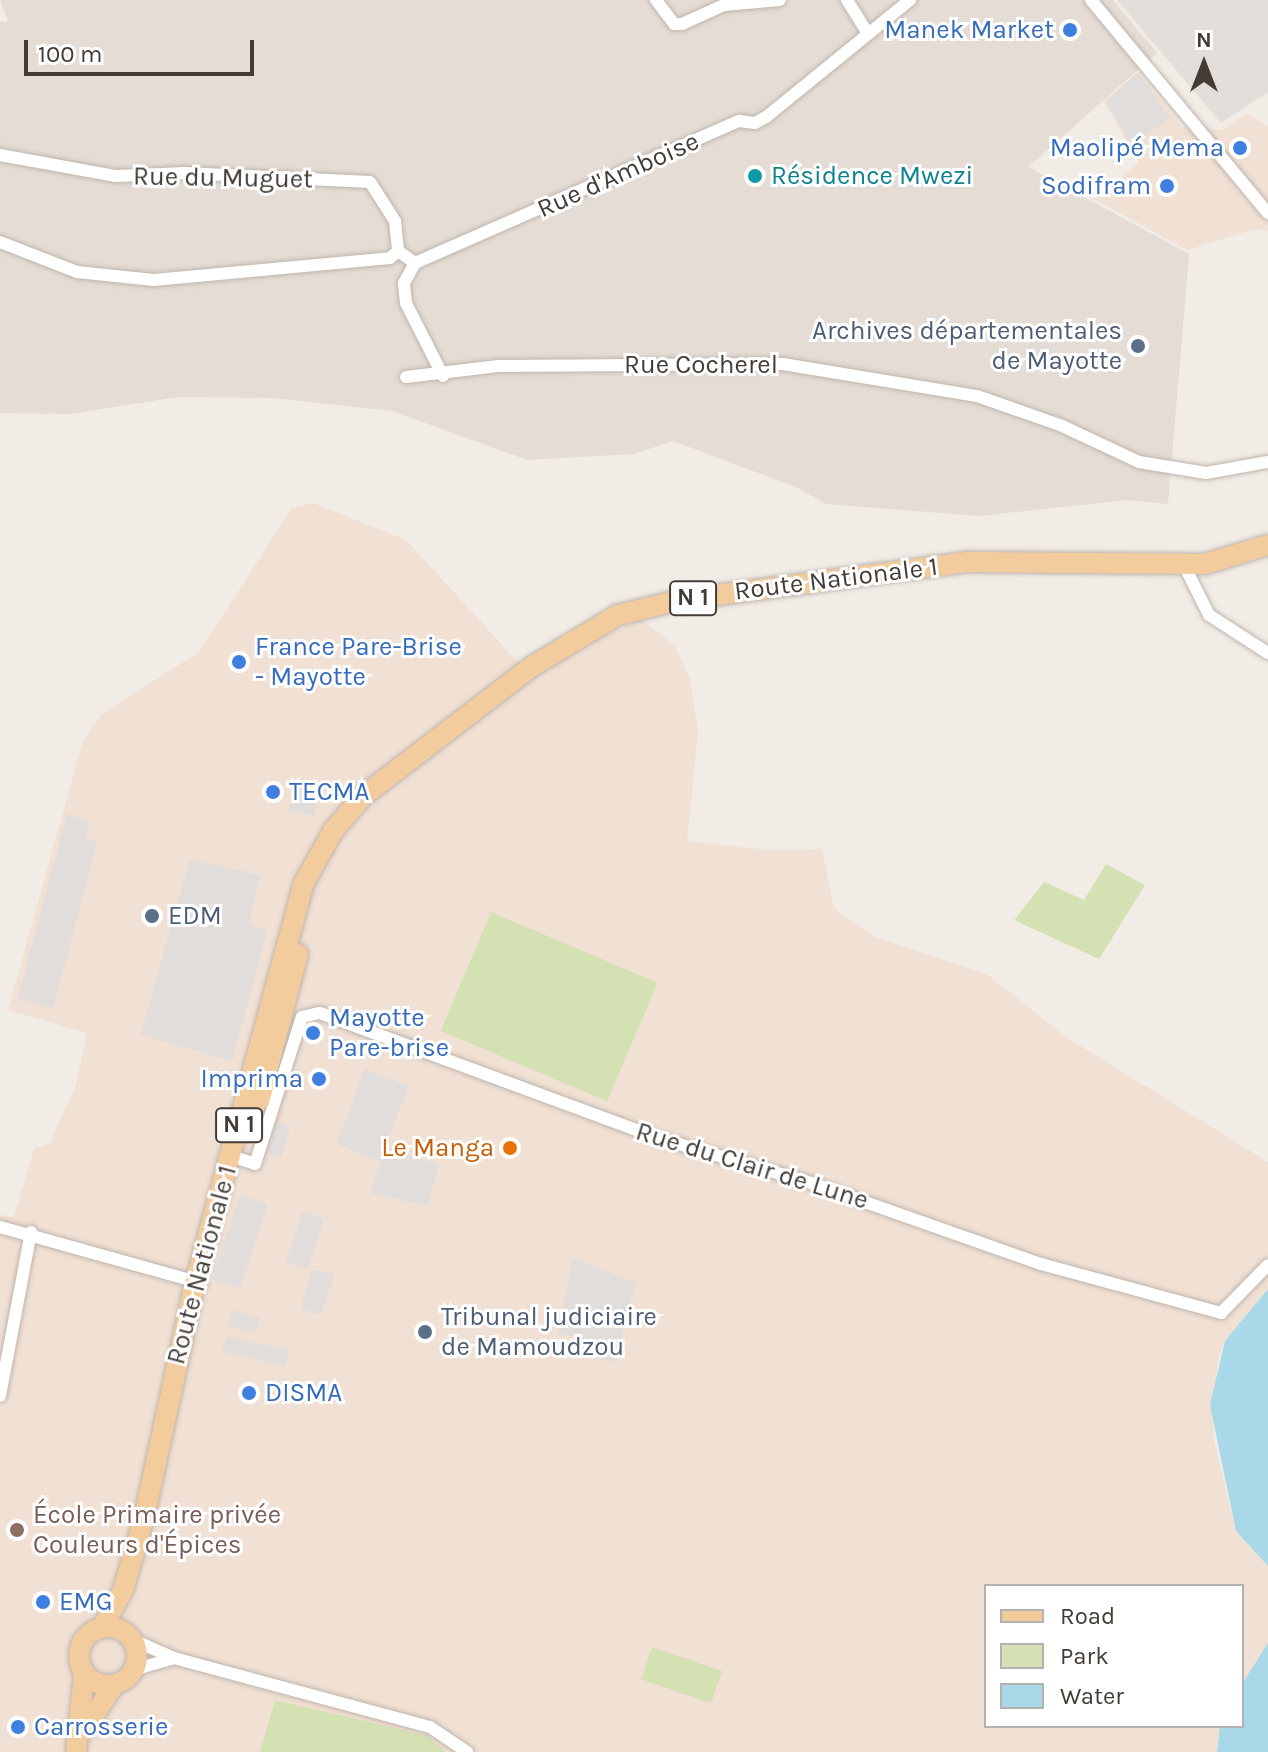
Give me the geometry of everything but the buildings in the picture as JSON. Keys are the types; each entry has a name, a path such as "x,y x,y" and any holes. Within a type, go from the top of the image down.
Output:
{"main road":[{"name":"Route Nationale 1","path":"165,1426 186,1371 257,1058 303,885 333,831 363,796 531,667 618,615 679,600 967,562 1184,565 1268,545"},
{"name":"Route Nationale 1","path":"79,1743 84,1674 79,1650 87,1635 102,1628 123,1590 199,1283 236,1158 265,1090 333,831"},
{"name":"Route Nationale 1","path":"257,1058 265,1090"},
{"name":"Route Nationale 1","path":"79,1743 114,1685 133,1670 137,1654 128,1636 123,1590"},
{"path":"102,1628 128,1636"},
{"path":"84,1674 97,1684 114,1685"}],"street":[{"path":"656,0 674,24 682,24 724,5 780,0"},
{"path":"847,0 868,33"},
{"name":"Rue d'Amboise","path":"415,263 739,121 755,123 910,0"},
{"path":"1091,0 1268,213"},
{"name":"Rue du Muguet","path":"0,155 92,175 370,182 391,211 398,251"},
{"path":"0,242 77,272 154,280 390,258 398,251 415,263 404,283 406,303 443,376"},
{"name":"Rue Cocherel","path":"406,377 443,376 498,366 783,364 977,396 1060,425 1139,462 1206,473 1268,462"},
{"path":"1184,565 1209,615 1268,653"},
{"name":"Rue du Clair de Lune","path":"265,1090 302,1017 320,1013 658,1138 818,1185 1041,1264 1221,1313 1268,1265"},
{"path":"0,1227 31,1232 199,1283"},
{"path":"0,1396 31,1232"},
{"path":"128,1636 174,1658 430,1727 467,1752"},
{"path":"133,1670 174,1658"}],"shaded area":[{"path":"0,0 1113,0 1157,53 1028,167 1189,254 1168,504 1127,500 979,516 826,504 798,488 673,441 634,454 527,460 392,411 273,398 179,397 69,414 0,413 0,22 8,21"},
{"path":"1117,0 1268,0 1268,92 1221,123"},
{"path":"1138,72 1182,127 1222,130 1247,114 1268,126 1268,231 1255,229 1188,250 1094,199 1139,163 1104,101"},
{"path":"1138,73 1170,118 1132,145 1106,102"},
{"path":"313,503 406,540 516,660 543,672 584,645 641,619 674,645 690,679 698,732 687,841 766,850 822,849 834,908 874,937 988,975 1066,1037 1268,1162 1268,1289 1225,1341 1218,1358 1213,1436 1236,1531 1268,1566 1268,1643 1244,1681 1244,1584 984,1584 984,1728 1220,1728 1217,1752 0,1752 0,1215 14,1217 34,1149 50,1143 75,1087 87,1033 8,1010 83,741 102,714 199,652 292,508"},
{"name":"TECMA","path":"295,782 320,788 314,816 288,810"},
{"path":"67,814 89,821 85,838 97,842 53,1008 18,998"},
{"path":"190,859 260,875 249,924 267,931 232,1061 141,1035"},
{"path":"365,1069 408,1086 385,1147 439,1165 427,1206 370,1193 381,1161 337,1144"},
{"path":"277,1122 290,1126 281,1158 267,1154"},
{"path":"240,1195 268,1204 240,1289 212,1280"},
{"path":"302,1212 324,1219 308,1269 286,1261"},
{"path":"573,1258 636,1283 614,1362 571,1354 576,1338 558,1332"},
{"path":"311,1270 334,1274 321,1315 301,1309"},
{"path":"232,1310 260,1318 255,1333 228,1325"},
{"path":"226,1336 289,1351 286,1366 222,1352"}],"green space":[{"path":"1106,864 1145,885 1099,959 1014,920 1044,882 1084,900"},
{"path":"491,912 658,983 607,1101 441,1031"},
{"path":"652,1647 722,1671 711,1703 641,1679"},
{"path":"275,1700 428,1736 445,1752 260,1752"}],"water":[{"path":"1268,1289 1268,1566 1236,1531 1210,1405 1225,1341"},
{"path":"1268,1643 1268,1752 1217,1752 1220,1728 1244,1728 1244,1681"}],"place":[{"name":"Manek Market","path":"1070,30"},
{"name":"Maolipé Mema","path":"1240,148"},
{"name":"Résidence Mwezi","path":"755,176"},
{"name":"Sodifram","path":"1167,186"},
{"name":"Archives départementales de Mayotte","path":"1138,346"},
{"name":"France Pare-Brise - Mayotte","path":"239,662"},
{"name":"TECMA","path":"273,792"},
{"name":"EDM","path":"152,916"},
{"name":"Mayotte Pare-brise","path":"313,1033"},
{"name":"Imprima","path":"319,1079"},
{"name":"Le Manga","path":"510,1148"},
{"name":"Tribunal judiciaire de Mamoudzou","path":"425,1332"},
{"name":"DISMA","path":"249,1393"},
{"name":"École Primaire privée Couleurs d'Épices","path":"17,1530"},
{"name":"EMG","path":"43,1602"},
{"name":"Carrosserie","path":"18,1727"}]}
